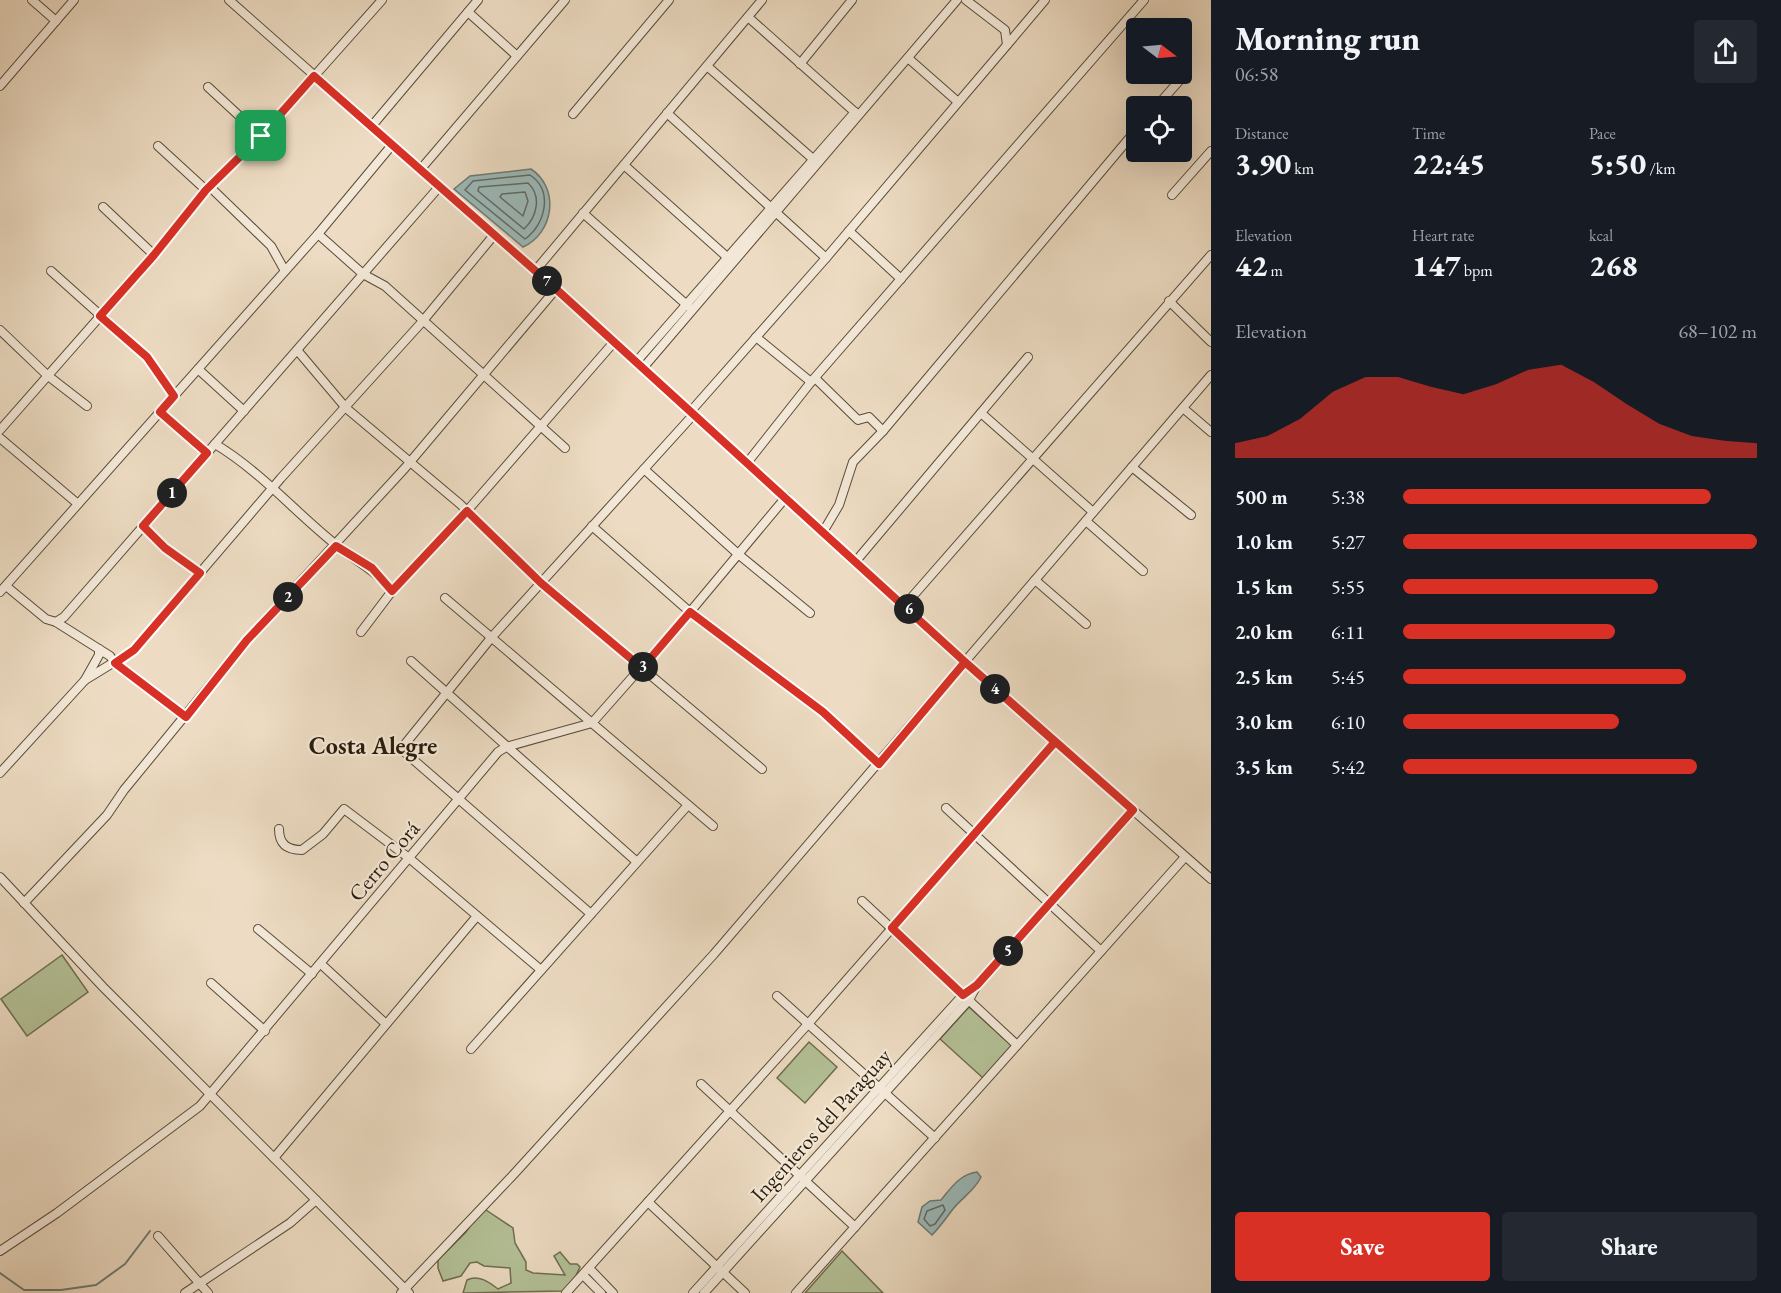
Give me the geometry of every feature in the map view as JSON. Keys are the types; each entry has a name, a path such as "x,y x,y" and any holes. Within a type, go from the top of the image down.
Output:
{"street":[{"path":"32,0 57,21"},
{"path":"0,87 74,0"},
{"path":"229,0 556,289 965,662 1211,879"},
{"path":"0,430 154,255 207,188 261,136 382,0"},
{"path":"371,127 478,0"},
{"path":"420,170 565,0"},
{"path":"573,114 669,0"},
{"path":"535,271 762,0"},
{"path":"800,64 852,0"},
{"path":"636,362 689,307 957,0"},
{"path":"966,0 1005,30 1007,45"},
{"path":"591,914 400,749 491,638 644,469 1045,0"},
{"path":"747,463 813,380 1144,0"},
{"path":"468,12 517,56"},
{"path":"748,17 857,114"},
{"path":"908,58 958,102"},
{"path":"707,66 813,159"},
{"path":"1166,96 1176,84"},
{"path":"208,87 261,136"},
{"path":"667,113 826,258"},
{"path":"643,368 727,257 773,210 813,159 857,114"},
{"path":"824,532 839,505 853,462 883,431 1126,142"},
{"path":"0,592 318,234 392,145"},
{"path":"158,146 271,246 285,271"},
{"path":"1172,195 1211,151"},
{"path":"624,165 727,257"},
{"path":"56,622 64,617 439,187"},
{"path":"103,207 154,255"},
{"path":"583,213 689,307"},
{"path":"849,231 902,279"},
{"path":"318,234 363,274 385,286 422,322 565,448"},
{"path":"85,680 134,650 272,488 422,322 494,235"},
{"path":"905,605 1211,255"},
{"path":"51,271 147,357 174,396"},
{"path":"24,903 107,815 123,790 186,717 247,640 336,546 410,462 556,289"},
{"path":"1169,301 1211,342"},
{"path":"0,330 47,375 87,406"},
{"path":"756,337 813,380 858,420 869,417 883,431"},
{"path":"361,632 392,591 467,511 614,342"},
{"path":"297,350 346,408 467,511 541,583 762,769"},
{"path":"856,561 1028,357"},
{"path":"198,369 244,411"},
{"path":"0,877 405,1292 714,954 1211,375"},
{"path":"1183,408 1211,432"},
{"path":"160,412 207,453"},
{"path":"981,413 1093,512"},
{"path":"0,438 78,504"},
{"path":"215,444 243,461 336,546 372,568 392,591"},
{"path":"1132,467 1191,515"},
{"path":"644,469 738,554 810,614"},
{"path":"592,723 642,668 786,497"},
{"path":"1086,521 1143,571"},
{"path":"143,526 165,548 200,573"},
{"path":"592,526 690,612 814,705 879,764"},
{"path":"1035,580 1086,624"},
{"path":"6,585 46,619 56,622 110,656 115,663 186,717"},
{"path":"445,598 713,826"},
{"path":"0,773 85,680 99,656 99,649"},
{"path":"411,662 637,862"},
{"name":"Cerro Corá","path":"0,1251 188,1118 211,1095 498,752 506,747 592,723"},
{"path":"566,1293 808,1024 1055,742"},
{"path":"471,1049 688,805"},
{"path":"946,808 1101,951"},
{"path":"279,829 279,837 284,845 291,850 302,850 323,834 344,809 409,858 541,970"},
{"name":"Ingenieros del Paraguay","path":"693,1293 720,1269 803,1178 1133,810"},
{"path":"796,1293 1185,856"},
{"path":"862,901 1017,1045"},
{"path":"274,1158 477,916"},
{"path":"258,929 312,974"},
{"path":"321,964 386,1024"},
{"path":"211,983 265,1031"},
{"path":"777,996 935,1138"},
{"path":"701,1084 855,1227"},
{"path":"185,1293 290,1223 316,1200"},
{"path":"648,1202 746,1293"},
{"path":"158,1236 208,1293"},
{"path":"589,1268 613,1293"},
{"name":"Ingenieros del Paraguay","path":"704,1293 720,1269"},
{"path":"583,1275 601,1293"}],"green space":[{"path":"62,955 88,992 27,1036 1,999"},
{"path":"969,1007 1012,1046 983,1078 940,1039"},
{"path":"809,1042 837,1067 805,1103 777,1078"},
{"path":"486,1210 513,1228 515,1243 526,1262 526,1270 533,1273 565,1275 554,1256 560,1252 570,1264 577,1264 580,1267 574,1280 563,1291 463,1293 467,1280 471,1278 483,1280 498,1289 511,1283 510,1268 484,1266 477,1262 470,1263 461,1276 443,1281 438,1268 438,1260 466,1232 479,1213"},
{"path":"842,1251 883,1293 805,1293"}],"water":[{"path":"531,169 546,187 550,210 541,232 523,247 454,189 470,176"},
{"path":"977,1172 981,1177 978,1182 932,1235 918,1222 922,1207 930,1201 941,1200 961,1179"}],"waterway":[{"path":"0,1273 24,1290 61,1290 96,1285 125,1264 150,1231"}],"district":[{"name":"Costa Alegre","path":"373,745"}],"route":[{"path":"261,136 206,190 154,255 100,316 147,357 174,396 160,412 207,453 143,526 165,548 200,573 134,650 115,663 186,717 247,640 336,546 372,568 392,591 467,511 541,583 642,668 690,612 823,712 879,764 965,662 1055,742 892,928 963,995 977,985 1133,810 965,662 556,289 314,76 261,136"}]}
